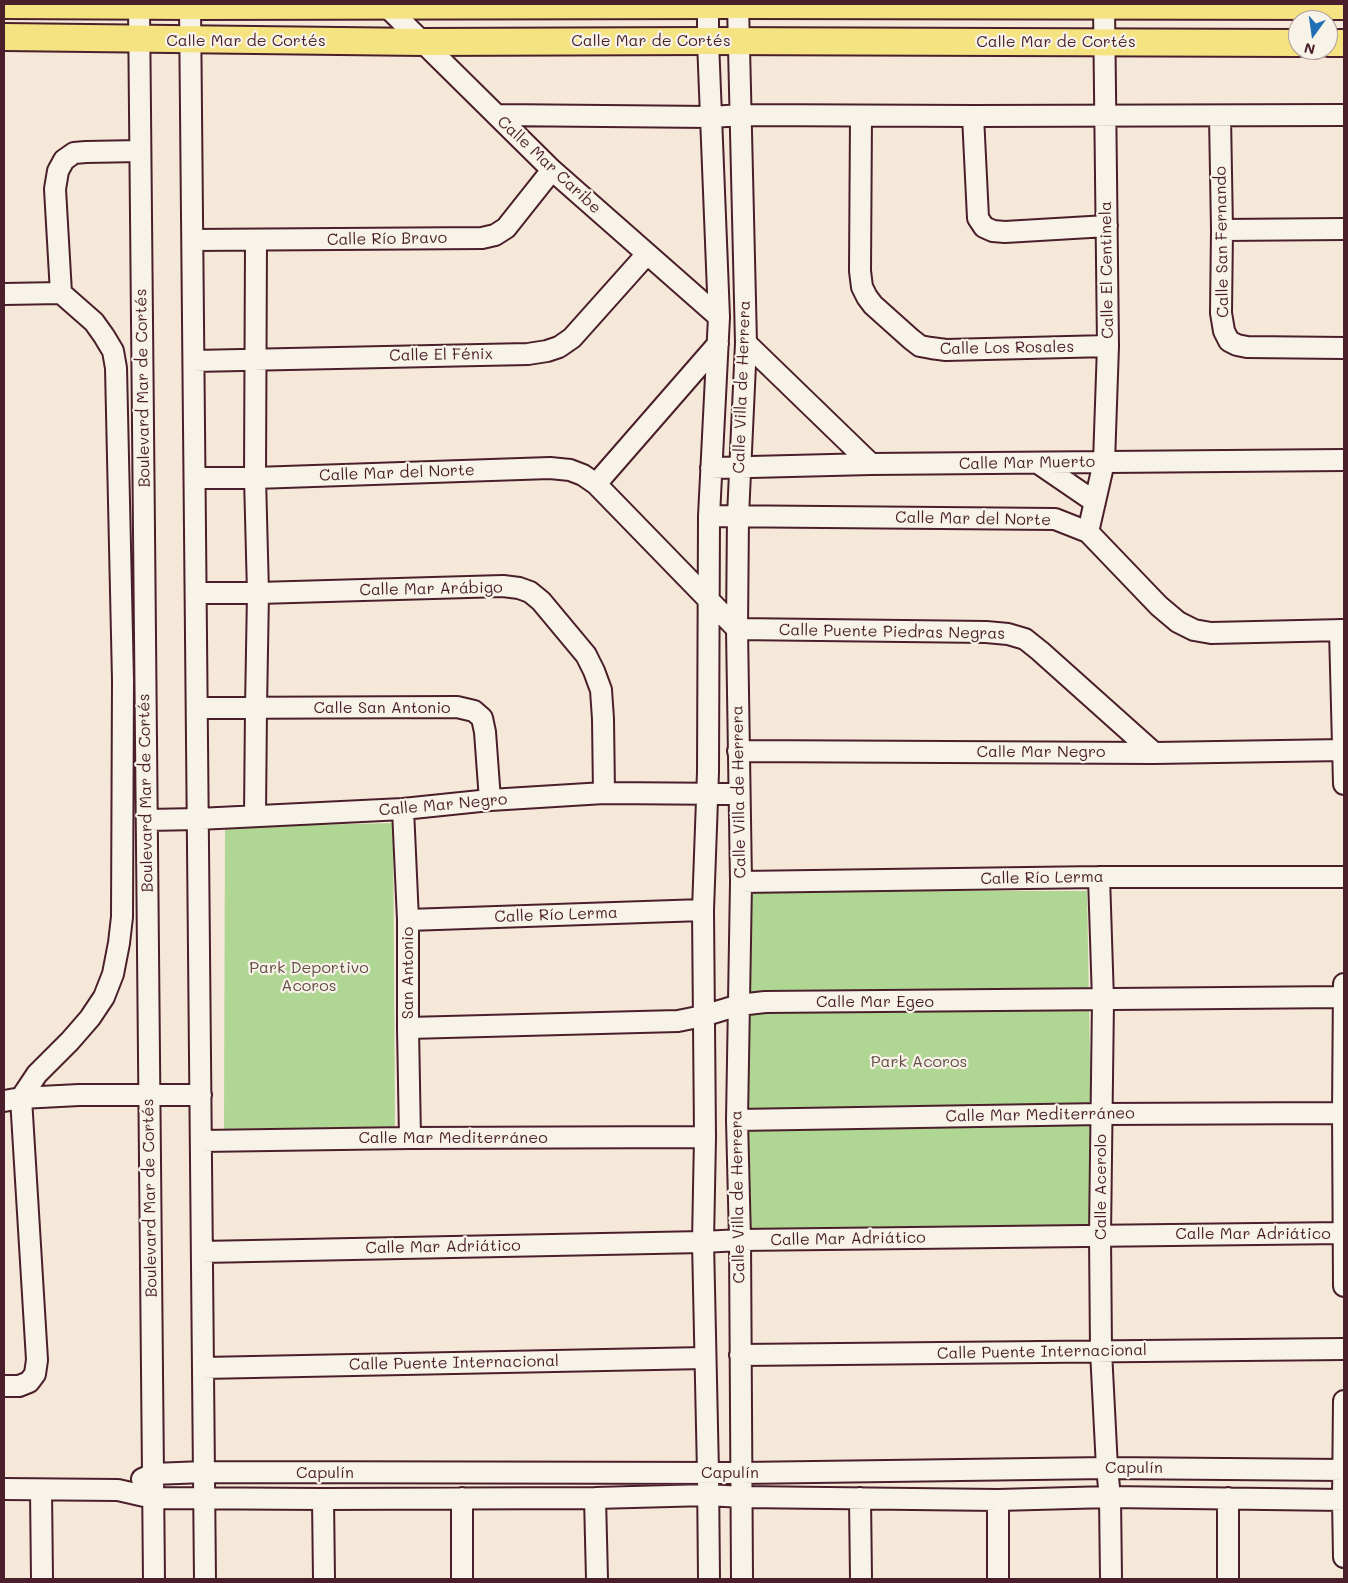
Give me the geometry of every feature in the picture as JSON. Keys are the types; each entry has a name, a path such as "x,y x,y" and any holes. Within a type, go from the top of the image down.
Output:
{"main road":[{"path":"4,6 1344,6"},
{"name":"Calle Mar de Cortés","path":"4,38 423,42 739,40 1288,43"}],"street":[{"name":"Calle Villa de Herrera","path":"738,5 746,343 738,516 737,629 740,882 737,1120 740,1240 742,1579"},
{"name":"Boulevard Mar de Cortés","path":"139,6 154,1579"},
{"path":"190,6 205,1579"},
{"name":"Calle Mar Caribe","path":"386,6 552,170 719,317"},
{"name":"Calle Villa de Herrera","path":"708,6 719,317 709,516 707,794 703,910 705,1136 703,1242 709,1579"},
{"name":"Calle El Centinela","path":"1088,532 1104,462 1108,346 1104,6"},
{"path":"497,115 711,117 742,115 1344,115"},
{"name":"Calle Los Rosales","path":"861,116 860,271 862,287 873,305 920,346 931,348 946,350 1108,346"},
{"path":"973,116 978,218 984,227 993,231 1005,232 1107,226"},
{"name":"Calle San Fernando","path":"1220,116 1221,313 1224,330 1229,341 1247,347 1344,348"},
{"path":"61,293 55,189 58,171 64,160 74,153 140,152"},
{"name":"Calle Río Bravo","path":"192,240 482,238 495,235 506,228 552,170"},
{"path":"1222,230 1344,229"},
{"path":"255,816 258,593 255,478 256,241"},
{"name":"Calle El Fénix","path":"194,361 528,354 547,351 559,347 572,338 647,254"},
{"path":"4,294 61,293 94,322 113,351 116,368 123,680 122,917 113,974 104,997 90,1018 70,1041 12,1099"},
{"path":"746,343 871,464"},
{"path":"596,484 718,344"},
{"name":"Calle Mar Muerto","path":"711,468 871,464 1344,460"},
{"path":"1038,463 1095,502"},
{"name":"Calle Mar del Norte","path":"195,478 255,478 550,468 570,470 583,475 596,484 737,629"},
{"name":"Calle Mar del Norte","path":"709,516 1055,519 1088,532 1159,606 1178,622 1194,630 1211,633 1342,630"},
{"name":"Calle Mar Arábigo","path":"196,593 503,586 519,588 530,592 542,601 586,655 594,670 601,690 602,700 604,793"},
{"name":"Calle Puente Piedras Negras","path":"737,629 1008,634 1025,639 1154,753"},
{"path":"1342,630 1344,784"},
{"name":"Calle San Antonio","path":"197,708 457,707 474,711 482,718 485,732 490,800"},
{"name":"Calle Mar Negro","path":"738,751 1154,753 1344,750"},
{"name":"Calle Mar Negro","path":"147,820 404,809 490,800 604,793 739,794"},
{"name":"San Antonio","path":"404,809 408,920 410,1138"},
{"name":"Calle Río Lerma","path":"740,882 1098,877 1344,877"},
{"name":"Calle Acerolo","path":"1098,877 1103,1000 1100,1235 1101,1351 1106,1468 1110,1497"},
{"name":"Calle Río Lerma","path":"408,920 703,910"},
{"path":"1344,984 1344,1286"},
{"name":"Calle Mar Egeo","path":"408,1028 678,1021 703,1016 739,1005 765,1002 1344,997"},
{"path":"12,1099 79,1095 201,1095"},
{"path":"4,1386 19,1386 29,1382 35,1374 37,1360 12,1099"},
{"name":"Calle Mar Mediterráneo","path":"737,1120 1101,1114 1344,1113"},
{"name":"Calle Mar Mediterráneo","path":"201,1141 705,1136"},
{"name":"Calle Mar Adriático","path":"202,1252 740,1240 1344,1233"},
{"name":"Calle Puente Internacional","path":"740,1355 1344,1349"},
{"name":"Calle Puente Internacional","path":"203,1368 705,1358"},
{"path":"1344,1401 1344,1557"},
{"name":"Capulín","path":"118,1490 153,1474 204,1472 741,1473 1106,1468 1344,1470"},
{"name":"Capulín","path":"4,1489 118,1490 153,1498 595,1498 708,1495 998,1500 1110,1497 1344,1500"},
{"path":"41,1490 42,1579"},
{"path":"1110,1497 1111,1579"},
{"path":"462,1498 462,1579"},
{"path":"595,1498 597,1579"},
{"path":"860,1498 861,1579"},
{"path":"1228,1498 1228,1579"},
{"path":"323,1499 324,1579"},
{"path":"998,1500 998,1579"}],"green space":[{"name":"Park Deportivo Acoros","path":"393,823 395,1127 224,1129 225,827"},
{"name":"Park Acoros","path":"745,891 1087,891 1093,1232 747,1231"}]}
